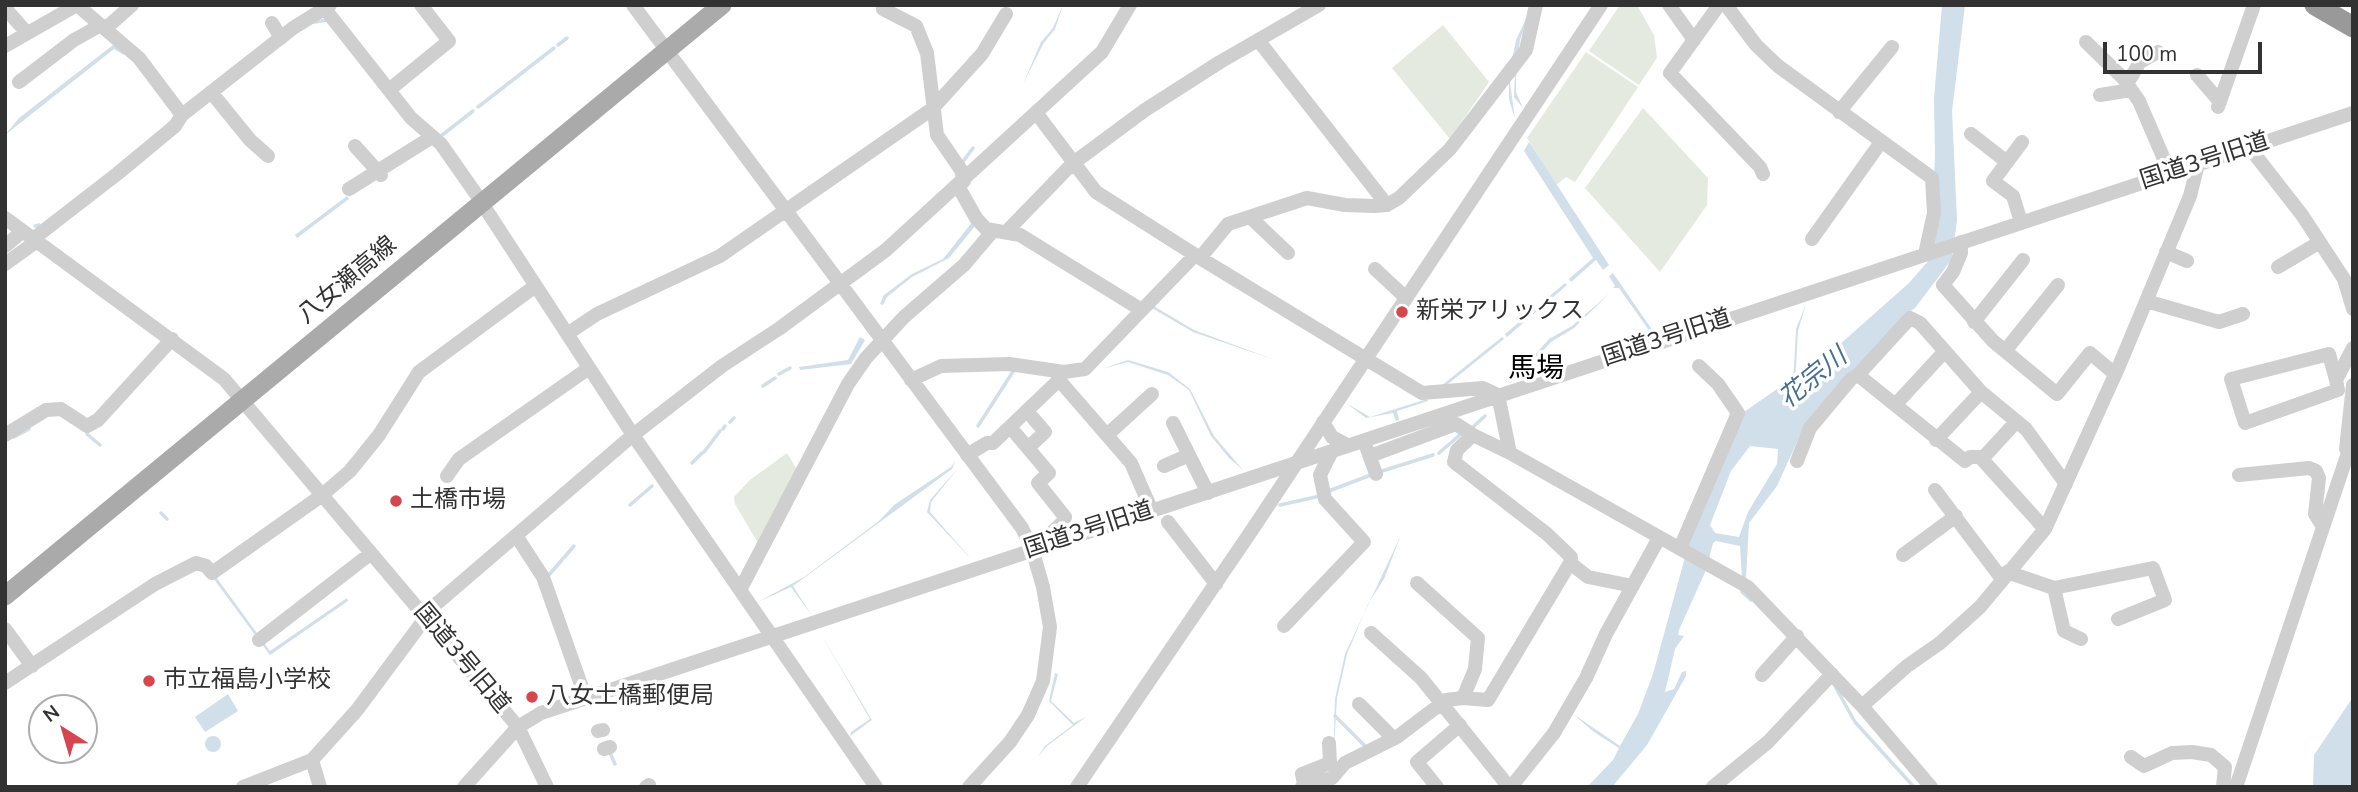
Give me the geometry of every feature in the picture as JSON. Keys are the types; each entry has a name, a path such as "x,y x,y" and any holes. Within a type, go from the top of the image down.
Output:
{"highway":[{"path":"2315,5 2353,27"}],"main road":[{"name":"八女瀬高線","path":"5,596 722,5"}],"street":[{"path":"5,46 77,5 139,58 182,115"},
{"path":"21,75 74,40 103,27 132,5"},
{"path":"389,90 449,41 421,5"},
{"path":"633,5 1022,528 1032,549 1043,587 1050,627 1043,681 1028,715 1010,742 969,787"},
{"path":"884,5 883,9 916,26 927,53 937,135 961,170 961,184 976,218 992,232"},
{"path":"243,787 312,760 357,710 425,616 633,435 722,366 842,284 961,184 1102,52 1130,5"},
{"path":"1008,230 1072,164 1145,110 1318,5"},
{"path":"911,380 941,366 1009,364 1060,376 1085,369 1140,309 1198,256 1225,226 1307,198 1345,205 1387,205 1450,149 1526,50 1536,5"},
{"path":"1077,787 1216,584 1601,5"},
{"path":"1669,5 1694,40"},
{"path":"1720,5 1671,73 1760,167 1763,174"},
{"path":"1726,5 1756,45 1778,66 1932,178 1934,213 1927,253"},
{"path":"2197,75 2219,105 2254,5"},
{"path":"5,8 27,33"},
{"path":"5,264 31,237 117,174 174,126 182,115 321,9 411,118 432,136 481,204 633,435 876,787"},
{"path":"567,334 597,314 720,256 932,109 982,54 1006,15"},
{"path":"272,23 281,38"},
{"path":"1258,40 1387,205"},
{"path":"2086,42 2129,87 2153,129 2170,173"},
{"path":"1839,112 1892,47"},
{"path":"2129,87 2140,62 2158,52"},
{"path":"2101,95 2129,87"},
{"path":"211,92 250,140 268,156"},
{"name":"国道3号旧道","path":"5,218 224,379 518,727 541,713 2353,113"},
{"path":"1037,114 1072,164 1096,192 1422,393 1483,388 1498,395 1510,453"},
{"path":"1971,134 2007,162"},
{"path":"349,189 432,136"},
{"path":"1812,239 1881,142"},
{"path":"2021,222 2013,195 1993,181 2022,142"},
{"path":"355,146 378,172"},
{"path":"2249,147 2344,279 2353,309"},
{"path":"1862,706 1980,607 2045,529 2146,301 2190,196 2198,164"},
{"path":"1250,217 1288,253"},
{"path":"740,590 848,384 883,340 964,265 992,232 1008,230 1140,309"},
{"path":"5,246 31,237"},
{"path":"1959,242 1957,262 1942,285 2006,351 2057,394 2090,354 2115,374"},
{"path":"2278,267 2320,243"},
{"path":"2166,252 2187,261"},
{"path":"1974,321 2023,260"},
{"path":"1375,269 1405,297"},
{"path":"2006,351 2058,285"},
{"path":"5,683 155,584 196,563 206,566 212,573 321,496 350,471 379,435 419,372 534,287"},
{"path":"2146,301 2219,321 2222,314 2243,314"},
{"path":"1797,461 1810,428 1910,318 1920,323 1981,392 2026,429 2066,484"},
{"path":"5,435 46,410 61,409 87,426 98,420 172,340"},
{"path":"2336,380 2329,354 2231,379 2245,422 2338,390 2336,380 2353,348"},
{"path":"1896,404 1945,351"},
{"path":"1681,548 1738,413 1718,384 1699,366"},
{"path":"447,476 467,453 589,368"},
{"path":"1858,375 1965,461 1970,457 1982,459 2045,529"},
{"path":"1060,376 1131,463 1152,511"},
{"path":"967,455 987,443 993,443 1060,376"},
{"path":"2346,455 2353,384"},
{"path":"1937,440 1981,392"},
{"path":"1107,435 1152,394"},
{"path":"1028,448 1045,432 1032,418"},
{"path":"1323,422 1332,437 1348,445"},
{"path":"1982,459 2016,422"},
{"path":"1173,423 1208,493"},
{"path":"1370,456 1456,424 1748,587 1862,706 1931,787"},
{"path":"1016,434 1049,473 1038,483 1065,517 1049,535 1048,544"},
{"path":"1329,743 1330,763 1302,774 1303,786 1332,778 1345,763 1393,738 1442,702 1463,698 1488,700 1570,562 1571,557 1548,534 1454,462 1457,450 1473,435"},
{"path":"2236,787 2353,438"},
{"path":"1363,440 1376,474"},
{"path":"1284,626 1364,542 1325,499 1320,475 1332,451"},
{"path":"1164,466 1189,455"},
{"path":"2238,475 2309,468 2316,471 2319,478 2315,514 2322,525"},
{"path":"1935,490 2004,575 2054,588 2157,567 2165,600 2118,619"},
{"path":"1903,555 1956,516"},
{"path":"1168,522 1216,584"},
{"path":"517,537 543,577 586,699"},
{"path":"1371,633 1421,678 1510,787 1554,733 1659,538"},
{"path":"259,640 370,554"},
{"path":"1570,562 1588,578 1633,586"},
{"path":"1418,583 1469,638 1478,638 1475,669 1463,698"},
{"path":"2054,588 2064,631 2081,639"},
{"path":"5,629 32,666"},
{"path":"1762,675 1797,636"},
{"path":"1713,787 1733,780 1832,674"},
{"path":"1359,704 1393,738"},
{"path":"1417,787 1433,782 1417,762 1461,726"},
{"path":"464,787 518,727 547,787"},
{"path":"2131,757 2144,766 2172,753 2211,755 2225,767 2223,787"},
{"path":"312,760 320,787"}],"shaded area":[{"path":"1620,5 1637,5 1654,35 1657,58 1639,85 1589,51"},
{"path":"1443,25 1489,82 1450,139 1392,68"},
{"path":"1586,52 1638,87 1575,182 1566,177 1556,185 1527,138"},
{"path":"1643,108 1708,178 1707,205 1660,272 1585,188"},
{"path":"787,453 799,473 761,548 735,504 734,497 750,480"}],"water":[{"path":"1063,5 1055,29 1043,44 1023,84 1041,42 1053,28"},
{"name":"花宗川","path":"1942,5 1965,5 1952,111 1957,220 1952,259 1915,308 1903,316 1801,433 1777,486 1749,523 1746,579 1742,579 1740,546 1716,541 1713,543 1706,570 1679,630 1678,635 1684,636 1675,649 1665,692 1674,689 1682,672 1686,671 1686,676 1647,745 1612,787 1587,787 1613,760 1619,748 1573,714 1620,746 1638,714 1653,674 1690,539 1744,412 1780,387 1793,385 1796,329 1806,304 1798,331 1795,384 1909,283 1930,259 1935,156 1934,98","holes":["1750,446 1778,449 1777,464 1748,512 1739,537 1715,533 1710,525 1731,471"]},
{"path":"1530,10 1520,40 1516,78 1516,92 1523,108 1514,97 1516,50 1510,83 1515,119 1509,99 1509,74 1516,40"},
{"path":"113,45 126,52 124,55 114,49 5,135 19,118"},
{"path":"1529,142 1609,265 1603,270 1596,260 1571,282 1569,279 1593,258 1524,151"},
{"path":"347,196 349,199 297,238 295,235"},
{"path":"973,221 976,225 949,258 912,277 887,297 883,305 880,304 884,295 912,274 943,259"},
{"path":"1613,273 1655,334 1653,336 1619,288 1613,288 1615,286 1609,276"},
{"path":"1565,283 1567,285 1507,337 1505,334"},
{"path":"1610,293 1574,328 1551,342 1525,370 1523,368 1549,339 1572,326"},
{"path":"1152,305 1194,330 1275,360 1193,332 1150,307"},
{"path":"860,337 865,340 851,364 800,370 799,367 848,360"},
{"path":"1502,337 1504,339 1443,388 1441,386"},
{"path":"1128,360 1168,372 1190,389 1214,436 1243,470 1211,436 1189,390 1168,375 1128,362 1102,369"},
{"path":"1427,399 1428,401 1397,411 1399,420 1396,421 1393,413 1366,418 1346,403 1370,417"},
{"path":"955,461 952,469 793,586 812,616 791,587 758,602 804,577 879,521 894,505 951,467"},
{"path":"959,467 931,502 930,512 973,561 927,512 930,500"},
{"path":"1401,535 1384,579 1370,601"},
{"path":"216,577 270,651 347,598 348,601 270,655 213,578"},
{"path":"1364,614 1347,654 1337,698 1333,763 1335,699 1345,654"},
{"path":"818,629 872,720 850,736 851,732 870,719"},
{"path":"1055,673 1058,674 1051,701 1074,723 1086,717 1047,746 1038,757 1045,746 1073,725 1049,701"},
{"path":"228,694 238,711 205,732 195,717"},
{"path":"2353,697 2353,787 2313,787 2314,755"},
{"path":"213,736 219,738 219,750 213,752 207,750 205,744 207,738"}],"waterway":[{"path":"315,22 327,20"},
{"path":"558,45 567,38"},
{"path":"478,107 554,48"},
{"path":"441,136 473,111"},
{"path":"962,163 973,148"},
{"path":"35,226 39,225"},
{"path":"779,374 790,368"},
{"path":"978,426 1014,370"},
{"path":"763,386 775,378"},
{"path":"1511,381 1515,378"},
{"path":"1473,427 1485,416"},
{"path":"730,422 734,418"},
{"path":"14,437 29,429"},
{"path":"704,452 720,431"},
{"path":"87,434 100,445"},
{"path":"1439,453 1461,434"},
{"path":"692,463 702,453"},
{"path":"1379,472 1433,455"},
{"path":"1326,492 1371,475"},
{"path":"630,505 652,486"},
{"path":"1280,505 1320,496"},
{"path":"161,513 167,519"},
{"path":"548,576 574,546"},
{"path":"1742,592 1751,600"},
{"path":"1836,688 1855,722 1914,787"},
{"path":"1335,716 1366,747"},
{"path":"610,753 615,764"}],"place":[{"name":"新栄アリックス","path":"1402,312"},
{"name":"土橋市場","path":"396,501"},
{"name":"市立福島小学校","path":"149,681"},
{"name":"八女土橋郵便局","path":"532,697"}],"district":[{"name":"馬場","path":"1536,370"}]}
